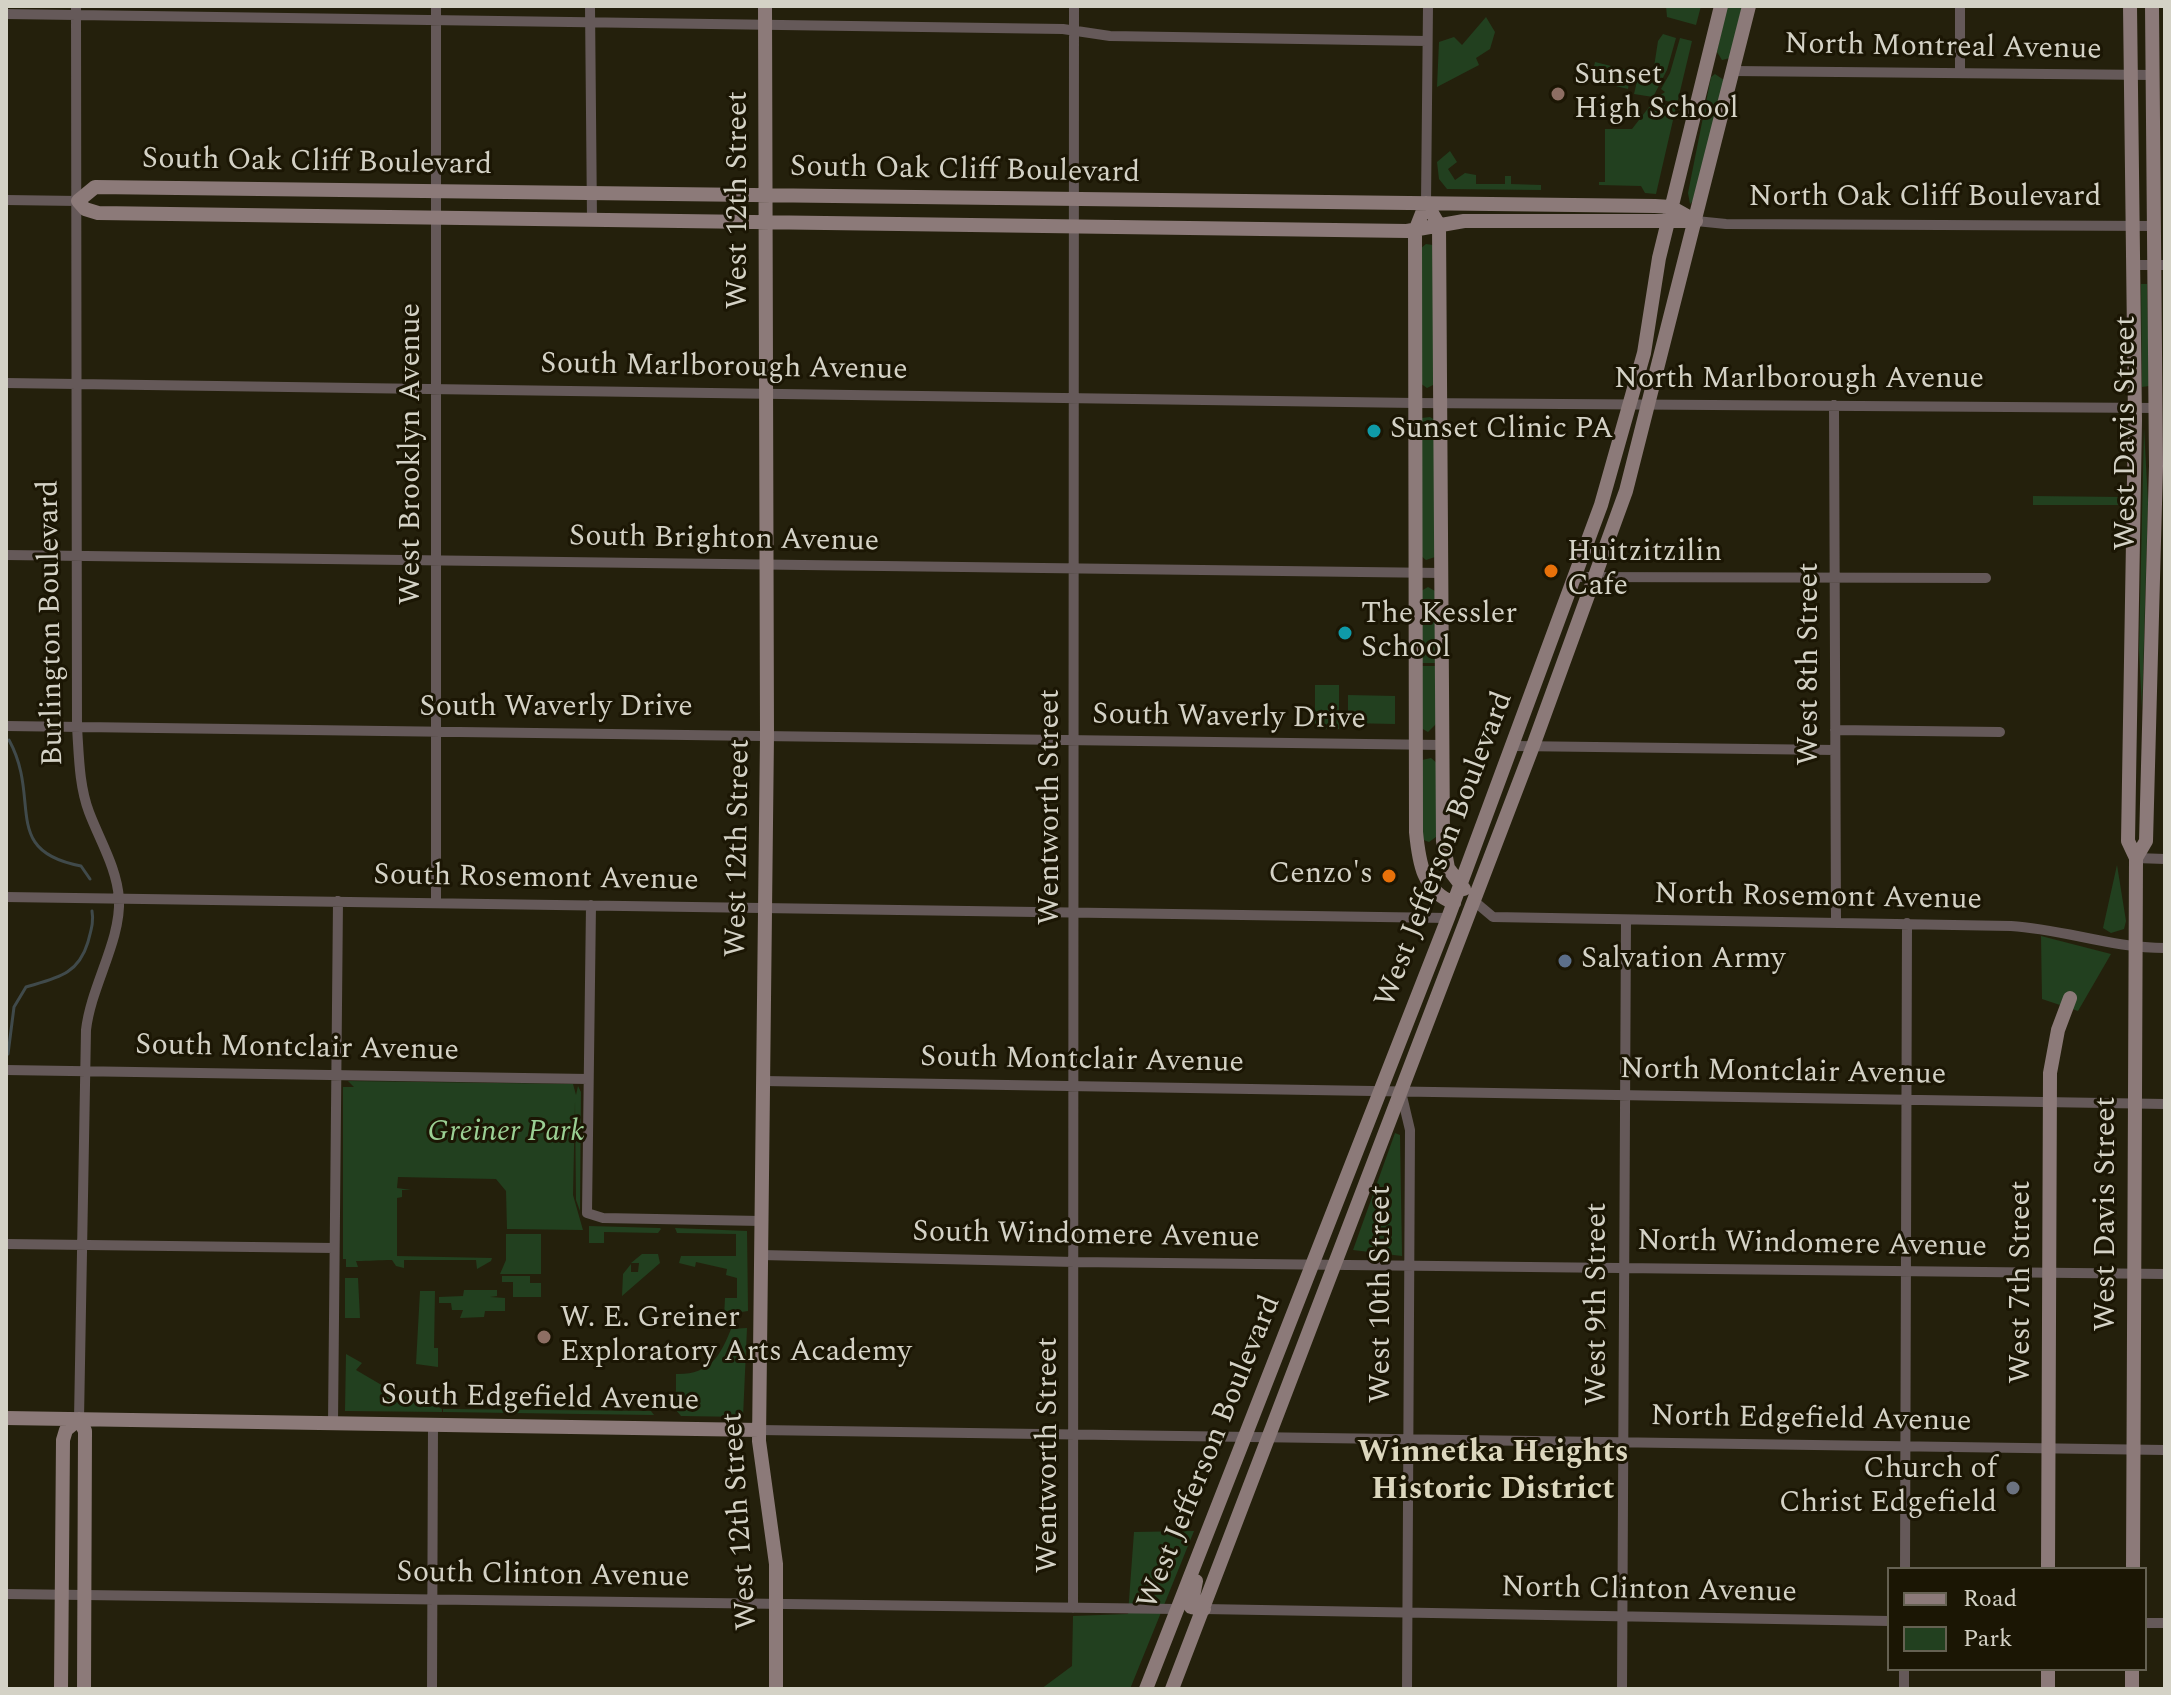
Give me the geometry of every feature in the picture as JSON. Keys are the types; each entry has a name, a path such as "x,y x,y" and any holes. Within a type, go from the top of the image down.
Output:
{"street":[{"name":"West Brooklyn Avenue","path":"436,6 436,902"},
{"path":"590,6 592,220"},
{"name":"West 12th Street","path":"765,6 768,195 767,735 759,1430 761,1467 774,1531 776,1689"},
{"name":"Wentworth Street","path":"1073,1608 1076,1086 1074,6"},
{"path":"1428,6 1426,203 1415,231 1416,832 1421,864 1432,891 1454,903"},
{"name":"West Jefferson Boulevard","path":"1146,1689 1515,746 1576,577 1631,404 1647,341 1654,284 1669,214 1721,6"},
{"name":"West Jefferson Boulevard","path":"1172,1689 1533,746 1626,491 1749,6"},
{"path":"1960,6 1960,72"},
{"name":"West Davis Street","path":"2130,6 2135,408 2128,841 2136,858 2133,1567"},
{"name":"West Davis Street","path":"2136,858 2146,841 2160,265 2155,226 2152,6"},
{"path":"6,14 76,10 1074,29 1110,36 1427,41"},
{"name":"Burlington Boulevard","path":"76,10 77,727 84,796 110,861 119,898 114,933 89,1006 85,1071 79,1419 85,1431 84,1689"},
{"path":"1707,61 1733,71"},
{"name":"North Montreal Avenue","path":"1733,71 2153,75"},
{"name":"South Oak Cliff Boulevard","path":"6,200 78,201 95,187 1426,203"},
{"name":"South Oak Cliff Boulevard","path":"78,201 85,209 98,213 1415,231"},
{"path":"1426,203 1439,225 1445,859 1474,901"},
{"name":"North Oak Cliff Boulevard","path":"1426,203 1669,214 1726,224 2155,226"},
{"name":"North Oak Cliff Boulevard","path":"1415,231 1464,221 1669,214"},
{"path":"2133,265 2160,265"},
{"name":"South Marlborough Avenue","path":"6,383 1441,402"},
{"name":"North Marlborough Avenue","path":"1441,402 2156,408"},
{"name":"West 8th Street","path":"1834,405 1836,922"},
{"name":"South Brighton Avenue","path":"6,555 1441,573"},
{"path":"1576,577 1986,578"},
{"name":"South Waverly Drive","path":"6,726 1442,745"},
{"path":"1835,730 2000,732"},
{"path":"1515,746 1835,750"},
{"path":"2136,858 2165,859"},
{"name":"South Rosemont Avenue","path":"6,897 1448,918"},
{"path":"333,1423 338,901"},
{"name":"North Rosemont Avenue","path":"1474,901 1493,917 2048,928 2136,948 2165,948"},
{"path":"591,905 585,1203 592,1217 761,1221"},
{"name":"West 9th Street","path":"1622,1689 1626,920"},
{"path":"1905,1567 1907,923"},
{"name":"West 7th Street","path":"2048,1567 2049,1102 2053,1049 2070,998"},
{"name":"South Montclair Avenue","path":"6,1070 588,1079"},
{"name":"South Montclair Avenue","path":"763,1081 1401,1092"},
{"name":"North Montclair Avenue","path":"1401,1092 2165,1104"},
{"name":"West 10th Street","path":"1401,1092 1409,1116 1407,1689"},
{"path":"6,1244 334,1248"},
{"name":"South Windomere Avenue","path":"761,1255 1075,1262 1410,1264"},
{"name":"North Windomere Avenue","path":"1410,1264 2165,1274"},
{"name":"South Edgefield Avenue","path":"6,1418 1408,1438"},
{"name":"Burlington Boulevard","path":"61,1689 63,1440 66,1430 79,1419"},
{"path":"432,1689 433,1425"},
{"name":"North Edgefield Avenue","path":"1408,1438 2165,1450"},
{"path":"1207,1533 1208,1549 1191,1596 1191,1607 1407,1612"},
{"name":"South Clinton Avenue","path":"6,1594 1176,1609"},
{"name":"North Clinton Avenue","path":"1407,1612 1887,1621"}],"green space":[{"path":"1666,6 1701,6 1696,25 1667,17"},
{"path":"1727,6 1742,6 1730,58 1722,60 1717,52"},
{"path":"1486,17 1495,32 1490,49 1476,58 1479,65 1437,87 1439,42 1454,37 1462,45"},
{"path":"1663,34 1676,38 1667,70 1653,97 1634,94 1638,77 1652,80 1658,41"},
{"path":"1680,38 1692,41 1677,104 1656,98 1665,92 1661,89 1670,73"},
{"path":"1595,62 1631,71 1628,89 1591,80"},
{"path":"1715,74 1724,80 1696,198 1690,204 1688,193 1711,77"},
{"path":"1653,102 1676,107 1656,194 1645,193 1641,186 1599,185 1599,182 1605,182 1605,129 1632,129"},
{"path":"1450,151 1457,162 1448,169 1455,180 1465,173 1476,175 1476,184 1505,184 1505,176 1511,176 1511,184 1541,185 1541,190 1447,189 1439,179 1437,162"},
{"path":"1426,244 1433,245 1435,384 1427,388 1420,383 1420,249"},
{"path":"2141,284 2147,284 2149,386 2142,387"},
{"path":"1422,418 1435,420 1435,557 1426,560 1420,555"},
{"path":"2144,428 2148,502 2142,709 2139,650"},
{"path":"2033,496 2121,497 2121,505 2033,505"},
{"path":"1428,587 1435,591 1436,663 1420,663 1421,591"},
{"path":"1420,666 1436,666 1436,724 1428,732 1421,728"},
{"path":"1315,685 1339,685 1339,729 1315,729"},
{"path":"1348,695 1395,696 1395,724 1348,723"},
{"path":"1431,758 1438,764 1436,837 1429,842 1421,839 1422,760"},
{"path":"2117,865 2126,921 2124,929 2111,933 2103,928"},
{"path":"2041,936 2111,954 2078,1011 2042,999"},
{"name":"Greiner Park","path":"348,1081 573,1084 576,1095 578,1086 581,1092 580,1211 576,1200 575,1102 573,1195 583,1230 507,1229 506,1191 496,1179 398,1177 397,1188 411,1190 402,1190 402,1197 397,1198 397,1256 492,1258 491,1261 477,1269 476,1260 404,1260 404,1268 396,1266 392,1260 356,1261 358,1267 346,1267 346,1259 343,1259 343,1087 354,1087"},
{"path":"1395,1133 1400,1135 1402,1256 1353,1250"},
{"path":"589,1226 661,1229 658,1233 604,1232 604,1243 589,1243"},
{"path":"675,1228 747,1231 748,1311 741,1312 740,1317 724,1317 725,1298 737,1298 737,1278 726,1275 727,1269 696,1262 695,1267 679,1263 681,1256 736,1256 736,1234 677,1233"},
{"path":"506,1234 541,1234 541,1274 500,1274 506,1260"},
{"path":"642,1254 658,1254 660,1263 622,1296 623,1274 631,1264 631,1272 638,1272 639,1263 631,1263"},
{"path":"502,1276 530,1276 530,1283 541,1283 541,1297 513,1297 513,1282 502,1282"},
{"path":"345,1278 358,1278 360,1318 345,1318"},
{"path":"464,1290 497,1290 497,1296 490,1297 505,1298 505,1311 485,1311 484,1317 460,1318 463,1310 452,1310 451,1303 439,1303 439,1297 463,1296"},
{"path":"420,1291 435,1291 434,1348 438,1348 438,1367 416,1364"},
{"path":"747,1328 743,1417 681,1416 676,1410 676,1374 705,1368 717,1356 731,1329"},
{"path":"346,1354 362,1363 356,1370 402,1397 415,1395 442,1409 442,1412 345,1411"},
{"path":"443,1409 651,1411 654,1415 443,1412"},
{"path":"1194,1531 1130,1689 1041,1689 1072,1666 1073,1616 1128,1614 1134,1532"}],"waterway":[{"path":"9,740 23,783 31,835 40,848 56,859 81,866 90,879"},
{"path":"8,1054 14,1007 26,987 57,978 78,962 88,942 92,911"}],"place":[{"name":"Sunset High School","path":"1558,94"},
{"name":"Sunset Clinic PA","path":"1374,431"},
{"name":"Huitzitzilin Cafe","path":"1551,571"},
{"name":"The Kessler School","path":"1345,633"},
{"name":"Cenzo's","path":"1389,876"},
{"name":"Salvation Army","path":"1565,961"},
{"name":"W. E. Greiner Exploratory Arts Academy","path":"544,1337"},
{"name":"Church of Christ Edgefield","path":"2013,1488"}],"district":[{"name":"Winnetka Heights Historic District","path":"1493,1474"}]}
